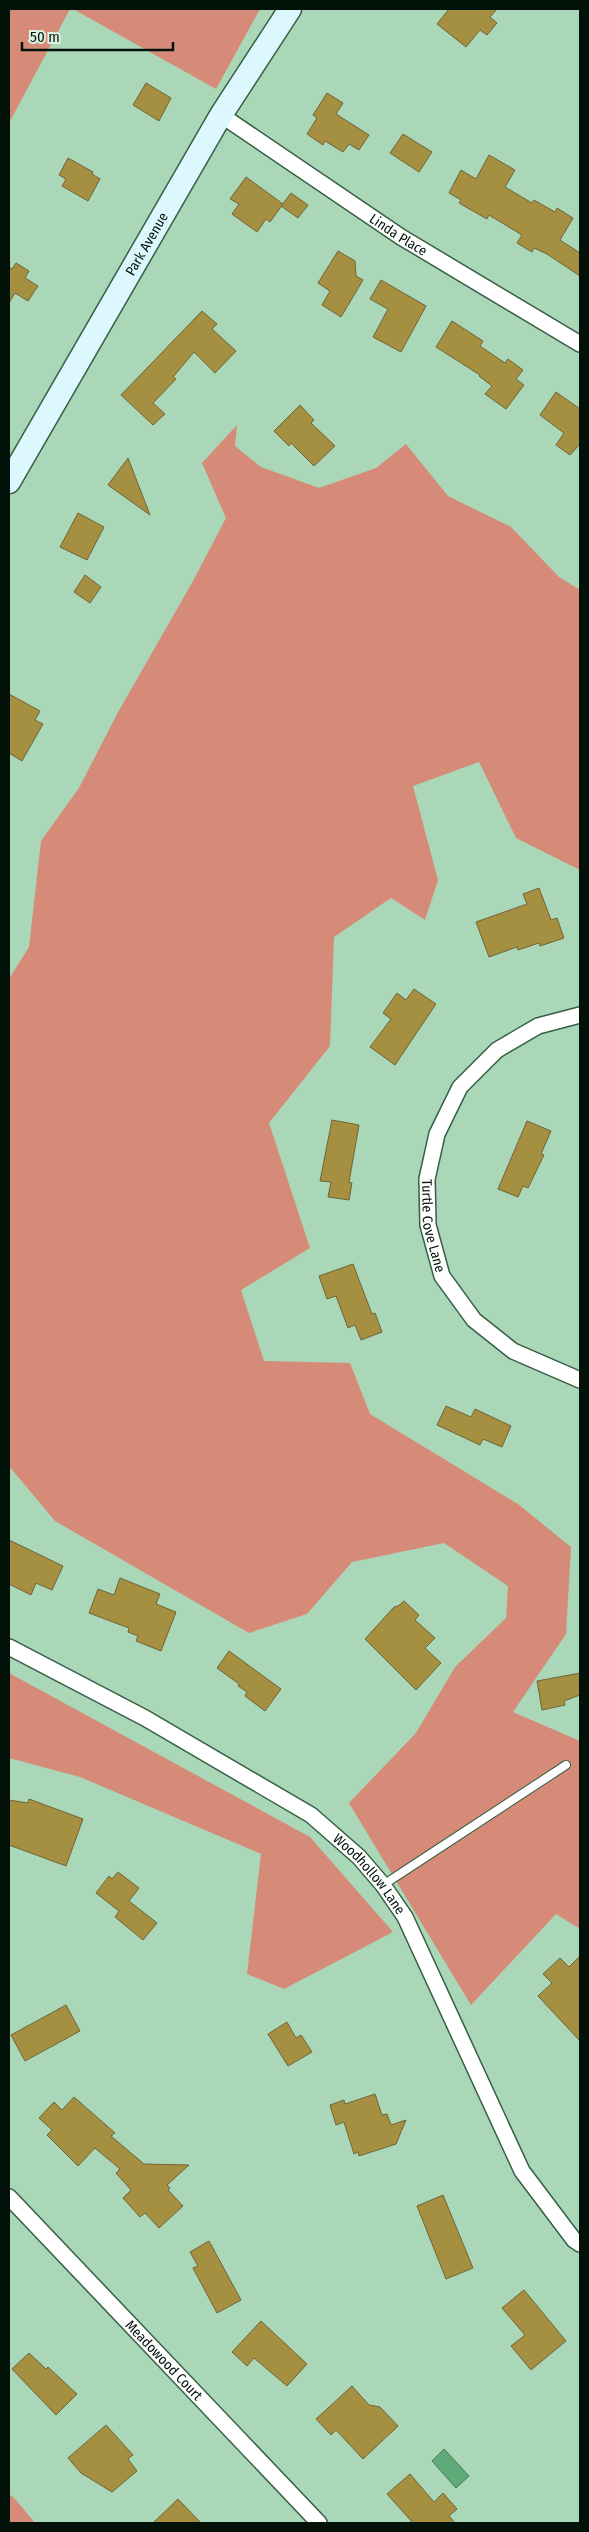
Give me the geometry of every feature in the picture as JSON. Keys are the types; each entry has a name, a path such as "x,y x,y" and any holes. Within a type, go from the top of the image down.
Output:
{"main road":[{"name":"Park Avenue","path":"9,482 221,115 290,9"}],"street":[{"name":"Linda Place","path":"221,115 401,237 580,344"},
{"name":"Turtle Cove Lane","path":"580,1015 538,1026 497,1050 460,1087 437,1134 427,1179 428,1225 442,1276 474,1320 513,1350 580,1380"},
{"name":"Woodhollow Lane","path":"9,1647 145,1718 311,1814 359,1858 384,1885 405,1917 522,2171 574,2240 580,2244"},
{"name":"Meadowood Court","path":"9,2196 319,2523"}],"lane":[{"path":"384,1885 566,1765"}],"shaded area":[{"path":"9,9 70,9 9,123"},
{"path":"73,9 260,9 216,89"},
{"path":"237,425 235,446 261,467 319,488 376,468 406,444 448,496 511,527 559,577 580,590 580,870 516,838 479,762 413,786 438,880 425,920 391,898 334,937 330,1046 269,1123 310,1248 241,1290 264,1361 350,1363 370,1414 518,1504 571,1547 566,1634 513,1712 580,1741 580,1929 556,1914 471,2005 349,1803 416,1733 455,1667 506,1618 508,1586 444,1543 352,1562 307,1614 249,1633 55,1521 9,1466 9,979 29,947 41,841 79,788 117,714 193,581 226,518 202,463"},
{"path":"9,1673 310,1837 393,1932 284,1989 247,1974 261,1854 80,1777 9,1758"},
{"path":"444,2449 469,2476 456,2488 432,2461"},
{"path":"9,2494 16,2500 35,2523 9,2523"}],"building":[{"path":"449,9 497,9 490,17 497,23 487,35 480,30 466,47 437,24"},
{"path":"146,83 171,98 159,121 133,105"},
{"path":"327,93 343,103 336,114 369,135 359,150 349,144 343,152 325,141 323,145 307,134 317,118 313,115"},
{"path":"403,134 432,152 419,172 390,153"},
{"path":"489,155 515,170 505,187 532,203 534,200 555,212 557,208 573,218 560,240 580,253 580,276 547,254 534,248 532,252 517,243 522,235 489,215 487,219 459,203 461,200 449,193 461,170 476,179"},
{"path":"68,158 93,172 92,174 100,179 88,201 62,186 66,179 59,175"},
{"path":"246,177 283,204 270,222 266,219 257,232 232,214 239,204 230,199"},
{"path":"291,193 308,205 298,218 281,206"},
{"path":"338,251 355,261 356,276 363,280 341,317 322,305 330,291 318,283"},
{"path":"16,263 29,271 25,278 38,286 28,301 15,293 9,303 9,267 12,269"},
{"path":"381,280 426,306 401,352 373,337 388,309 370,299"},
{"path":"202,311 217,324 212,329 236,351 215,373 194,352 173,377 176,379 153,403 165,414 153,425 121,395"},
{"path":"452,321 483,341 480,346 505,363 508,359 523,370 516,379 524,385 506,409 485,394 492,386 480,375 436,347"},
{"path":"556,392 580,409 580,444 570,455 556,445 564,433 540,415"},
{"path":"300,405 314,420 311,423 335,446 314,466 291,443 289,446 274,431"},
{"path":"128,458 150,515 108,485"},
{"path":"78,513 104,527 87,560 60,547"},
{"path":"85,575 101,587 90,603 74,592"},
{"path":"9,694 40,711 35,720 43,724 22,761 9,753"},
{"path":"539,888 551,920 557,918 564,938 540,946 539,943 518,950 517,947 489,957 476,922 527,904 523,894"},
{"path":"414,989 436,1004 395,1065 370,1047 391,1019 383,1013 397,993 406,1000"},
{"path":"332,1120 359,1125 349,1182 352,1183 349,1200 328,1197 331,1182 320,1181"},
{"path":"527,1121 551,1131 541,1154 544,1155 528,1188 523,1186 518,1197 498,1189"},
{"path":"353,1264 372,1314 375,1313 382,1332 361,1340 355,1325 348,1328 336,1296 327,1299 319,1276"},
{"path":"446,1406 471,1417 475,1409 511,1426 502,1447 483,1439 480,1445 437,1425"},
{"path":"9,1540 63,1566 52,1590 36,1583 31,1595 9,1584"},
{"path":"120,1578 160,1594 156,1604 176,1612 161,1651 136,1641 138,1636 128,1632 129,1628 89,1613 98,1589 114,1595"},
{"path":"404,1601 419,1615 415,1620 435,1638 425,1648 441,1663 416,1690 365,1639 394,1607"},
{"path":"229,1651 281,1689 265,1711 245,1696 247,1692 238,1686 239,1684 217,1668"},
{"path":"580,1673 580,1695 564,1701 565,1705 542,1710 537,1681"},
{"path":"29,1799 83,1819 66,1866 9,1845 9,1800 28,1803"},
{"path":"118,1872 139,1888 129,1901 157,1923 143,1940 115,1917 119,1911 96,1893 109,1876 112,1879"},
{"path":"580,1956 580,2041 538,1996 552,1983 543,1974 560,1958 569,1967"},
{"path":"66,2005 80,2031 25,2061 11,2035"},
{"path":"287,2022 296,2038 301,2035 312,2052 288,2066 268,2034"},
{"path":"375,2094 382,2115 387,2114 391,2125 406,2120 396,2144 359,2156 358,2152 354,2154 344,2122 336,2125 330,2105 344,2100 345,2104"},
{"path":"74,2097 115,2133 111,2136 144,2164 189,2165 167,2185 170,2188 168,2190 183,2206 159,2228 145,2213 140,2217 123,2198 131,2190 116,2173 120,2169 95,2148 78,2166 47,2135 52,2130 39,2118 54,2102 62,2110"},
{"path":"443,2195 473,2268 446,2279 417,2206"},
{"path":"209,2241 241,2300 217,2313 193,2268 198,2266 190,2252"},
{"path":"524,2290 566,2341 531,2370 511,2346 525,2335 502,2308"},
{"path":"261,2321 307,2364 287,2386 254,2358 247,2366 232,2352"},
{"path":"29,2353 46,2369 48,2367 77,2394 56,2415 12,2369"},
{"path":"352,2386 369,2405 380,2407 398,2426 363,2459 336,2430 331,2435 316,2419"},
{"path":"106,2425 133,2455 128,2459 137,2471 112,2492 81,2473 68,2458"},
{"path":"410,2474 434,2502 443,2493 457,2509 449,2516 455,2523 413,2523 387,2494"},
{"path":"178,2499 201,2523 153,2523"}]}
